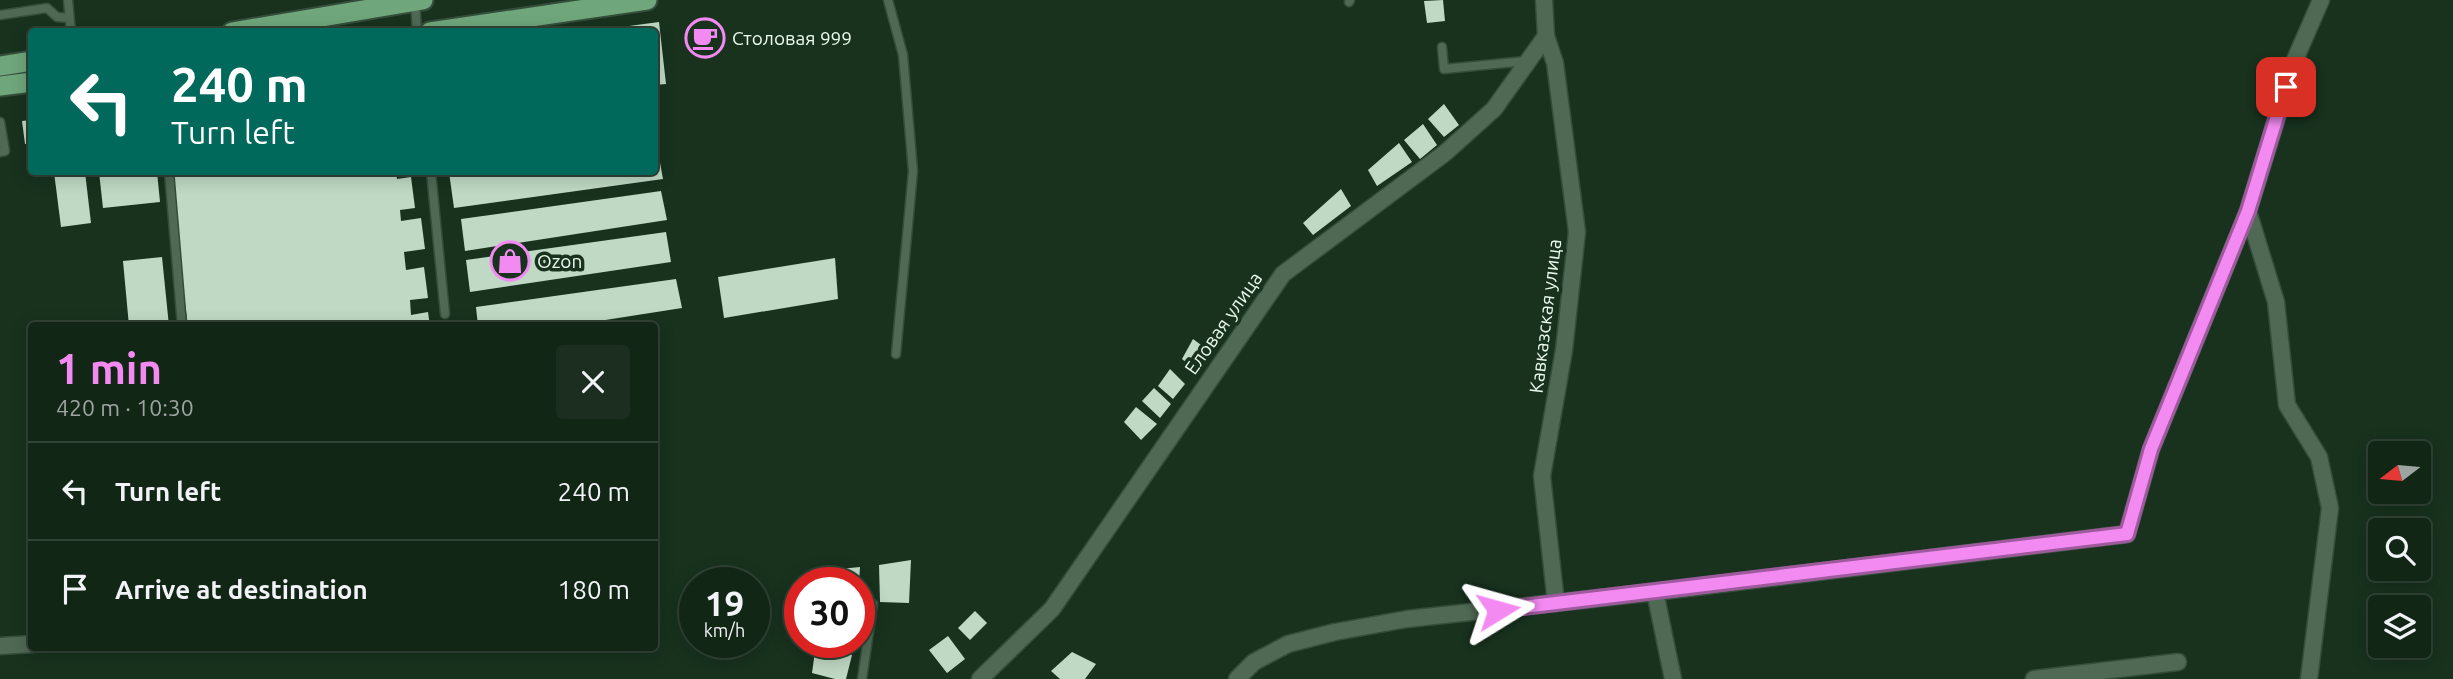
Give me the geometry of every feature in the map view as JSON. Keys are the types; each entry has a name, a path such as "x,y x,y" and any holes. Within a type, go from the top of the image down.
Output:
{"main road":[{"path":"457,28 647,0"},
{"path":"256,28 419,1"},
{"path":"0,66 28,62"},
{"path":"0,86 28,82"}],"street":[{"name":"Кавказская улица","path":"1544,0 1546,36 1555,63 1577,232 1564,350 1542,476 1556,603"},
{"path":"1237,679 1254,662 1288,644 1407,619 1655,592 2127,534 2151,449 2248,211 2294,62 2321,0"},
{"name":"Еловая улица","path":"980,679 1052,609 1283,274 1455,144 1494,109 1546,36"},
{"path":"2248,211 2276,302 2287,405 2319,457 2330,508 2309,679"},
{"path":"1655,592 1673,679"},
{"path":"0,646 28,644"},
{"path":"2034,679 2178,662"}],"lane":[{"path":"68,0 70,28"},
{"path":"888,0 903,55 913,171 896,354"},
{"path":"417,28 419,1"},
{"path":"0,15 47,8 57,17 69,18"},
{"path":"1441,47 1444,69 1529,60"},
{"path":"0,122 5,151 0,152"},
{"path":"169,175 182,322"},
{"path":"431,175 445,314"},
{"path":"862,679 865,658"}],"building":[{"path":"1443,0 1445,21 1427,23 1424,1"},
{"path":"659,22 666,84 658,85 658,28 614,28"},
{"path":"1444,104 1459,125 1444,137 1428,119"},
{"path":"28,120 28,144 25,144 22,121"},
{"path":"1423,124 1437,145 1420,159 1404,140"},
{"path":"1399,143 1412,162 1377,186 1368,170"},
{"path":"658,152 663,179 454,208 449,175 658,175"},
{"path":"54,175 85,175 91,223 61,227"},
{"path":"99,175 157,175 160,202 103,208"},
{"path":"168,175 396,175 397,179 411,177 415,208 400,210 401,221 421,218 425,249 404,252 406,270 424,267 428,298 410,300 411,315 428,312 429,322 187,322"},
{"path":"1341,189 1351,206 1313,235 1303,223"},
{"path":"661,191 667,220 465,251 461,219"},
{"path":"666,232 671,262 470,292 466,260"},
{"path":"162,257 169,322 129,322 123,261"},
{"path":"835,258 838,299 724,318 718,277"},
{"path":"676,279 682,308 593,322 478,322 476,307"},
{"path":"1193,339 1208,350 1194,369 1182,359"},
{"path":"1170,369 1185,384 1173,399 1158,386"},
{"path":"1154,388 1171,404 1160,418 1142,401"},
{"path":"1136,407 1157,424 1141,440 1124,422"},
{"path":"911,560 909,603 880,602 879,565"},
{"path":"975,611 987,623 970,640 958,628"},
{"path":"948,636 965,659 947,673 929,650"},
{"path":"1072,652 1096,664 1085,679 1060,679 1051,671"},
{"path":"814,658 851,658 846,679 812,673"}],"place":[{"name":"Столовая 999","path":"705,38"},
{"name":"Ozon","path":"510,261"}],"route":[{"path":"1498,610 2127,534 2151,449 2248,211 2286,87"}]}
